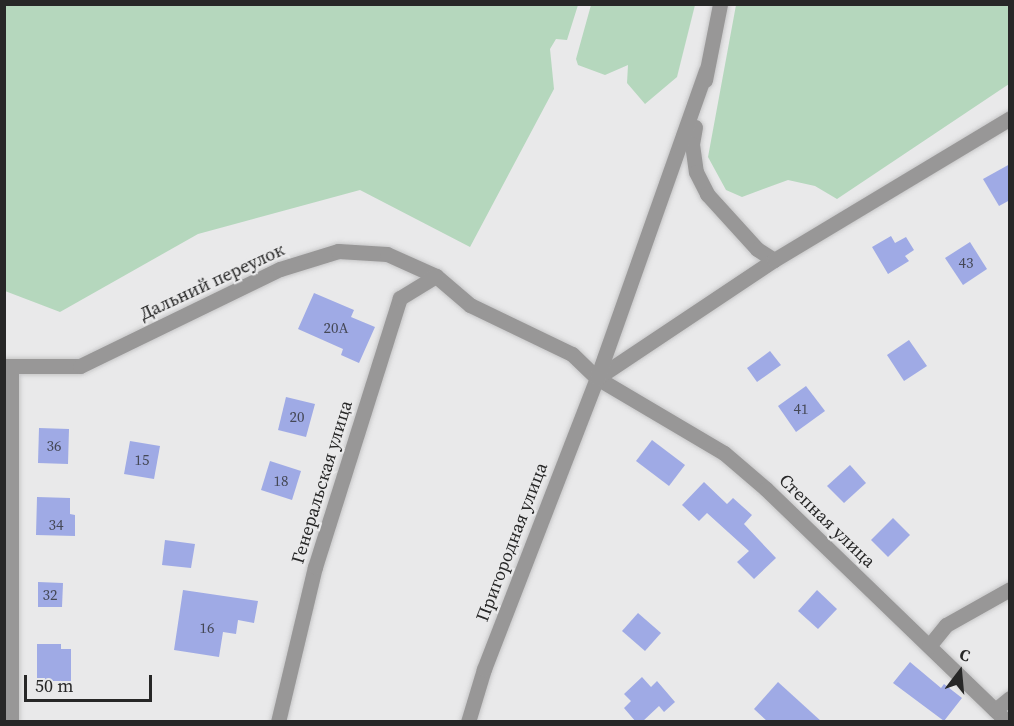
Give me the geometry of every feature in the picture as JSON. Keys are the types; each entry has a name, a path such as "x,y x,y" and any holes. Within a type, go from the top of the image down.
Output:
{"street":[{"path":"720,4 692,144 696,172 707,194 728,218 757,249 774,260"},
{"name":"Пригородная улица","path":"468,722 488,658 597,378 706,71"},
{"path":"597,378 774,260 1010,118"},
{"name":"Дальний переулок","path":"8,366 80,366 280,269 338,251 387,254 436,276 470,305 572,354 597,378"},
{"name":"Генеральская улица","path":"278,722 315,567 400,298 436,276"},
{"path":"8,366 8,608 12,722"},
{"name":"Степная улица","path":"597,378 724,453 766,489 1007,722"},
{"path":"929,646 946,625 1010,589"},
{"path":"995,710 1010,698"}],"green space":[{"path":"4,5 578,5 567,40 556,39 550,49 554,89 470,247 360,190 198,234 60,312 5,291"},
{"path":"591,5 695,5 677,77 645,104 627,83 628,65 605,75 578,65 576,59"},
{"path":"736,5 1009,5 1009,84 837,199 815,186 788,180 742,197 726,190 708,157"}],"building":[{"path":"1010,164 1010,200 999,206 983,179"},
{"path":"891,236 895,243 906,237 914,250 905,256 909,261 888,274 872,247"},
{"path":"970,242 987,269 963,285 945,258"},
{"path":"314,293 354,310 351,317 375,327 359,363 341,355 343,349 298,329"},
{"path":"909,340 927,366 904,381 887,355"},
{"path":"770,351 781,365 757,382 747,368"},
{"path":"806,386 825,411 796,432 778,406"},
{"path":"286,397 315,404 306,437 278,430"},
{"path":"39,428 69,429 68,464 38,463"},
{"path":"652,440 685,465 669,486 636,461"},
{"path":"130,441 160,446 154,479 124,474"},
{"path":"270,461 301,471 292,500 261,490"},
{"path":"850,465 866,483 844,503 827,486"},
{"path":"704,482 727,504 733,498 752,515 744,524 776,558 754,579 737,562 749,551 707,513 699,521 682,505"},
{"path":"37,497 70,498 70,514 75,515 75,536 36,535"},
{"path":"893,518 910,535 888,557 871,540"},
{"path":"165,540 195,544 191,568 162,565"},
{"path":"38,582 63,583 62,607 38,607"},
{"path":"183,590 258,601 254,623 238,620 236,634 223,632 219,657 174,650"},
{"path":"817,590 837,609 818,629 798,611"},
{"path":"638,613 661,633 645,651 622,631"},
{"path":"37,644 61,644 61,649 71,649 71,681 37,681"},
{"path":"910,662 941,688 944,684 962,698 944,721 893,683"},
{"path":"642,677 651,687 657,681 675,702 664,712 659,706 642,722 636,722 624,708 631,701 624,694"},
{"path":"778,682 822,722 768,722 754,709"}]}
